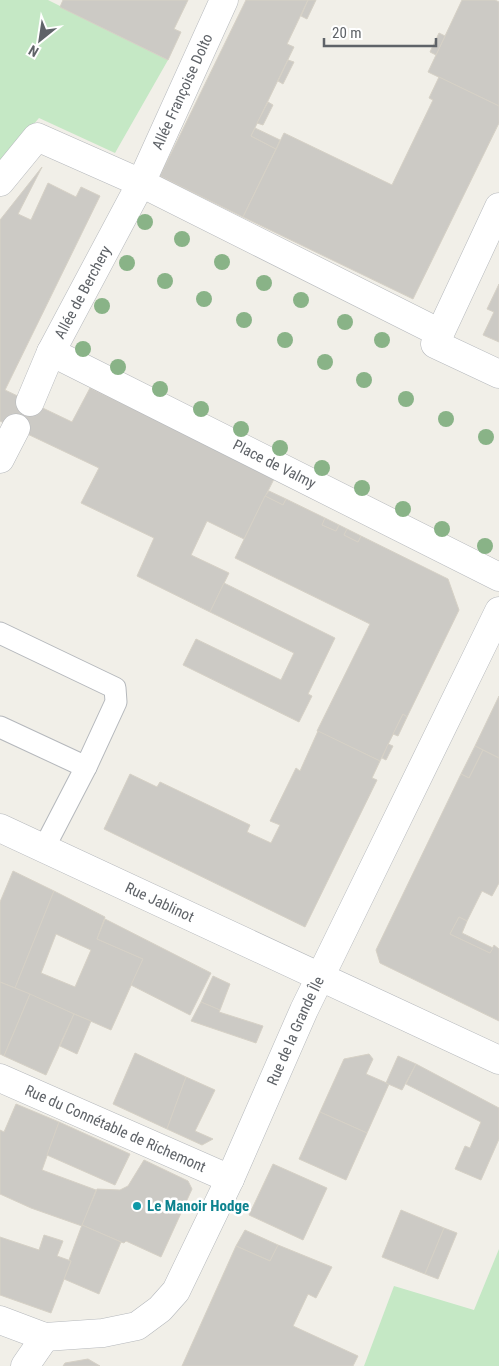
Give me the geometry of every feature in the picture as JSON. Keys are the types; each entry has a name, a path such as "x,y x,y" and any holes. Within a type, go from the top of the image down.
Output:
{"street":[{"name":"Allée Françoise Dolto","path":"141,183 224,0"},
{"path":"0,182 37,137 141,183 440,333"},
{"name":"Allée de Berchery","path":"30,402 51,352 141,183"},
{"path":"499,207 435,344 499,374"},
{"name":"Place de Valmy","path":"51,352 499,577"},
{"path":"0,459 16,428"},
{"name":"Rue de la Grande Île","path":"45,1337 103,1333 137,1326 160,1309 176,1291 230,1179 304,1010 499,611"},
{"name":"Rue Jablinot","path":"0,828 499,1060"},
{"name":"Rue du Connétable de Richemont","path":"0,1078 230,1179"},
{"path":"0,1320 45,1337 25,1366"}],"lane":[{"path":"0,633 115,688 116,702 86,768 44,848"},
{"path":"0,727 86,768"}],"green space":[{"path":"0,0 48,0 168,60 115,153 39,118 0,163"},
{"path":"499,1249 499,1366 364,1366 394,1286 474,1310"}],"building":[{"path":"63,0 188,0 174,29 181,32 168,60 60,7"},
{"path":"246,0 308,0 287,44 294,47 251,136 276,149 243,217 160,176"},
{"path":"308,0 316,0 307,19 301,16"},
{"path":"462,0 495,0 499,2 499,106 428,72"},
{"path":"439,33 445,36 436,55 430,52"},
{"path":"288,60 294,62 283,84 278,81"},
{"path":"439,77 499,106 499,123 413,299 243,217 284,133 392,185 433,100 429,98"},
{"path":"268,102 273,105 263,125 257,123"},
{"path":"255,128 280,140 276,149 251,136"},
{"path":"42,167 18,214 31,220 48,183 76,197 81,187 100,196 5,390 72,422 90,388 275,477 244,539 207,521 191,555 229,573 210,612 137,576 154,538 81,503 99,468 0,421 0,220"},
{"path":"499,284 499,342 483,335 494,312 487,309"},
{"path":"269,491 286,499 283,505 265,496"},
{"path":"265,496 283,505 286,499 325,518 322,525 336,531 339,525 347,529 344,535 358,542 361,536 448,579 459,610 407,717 403,714 380,761 317,731 370,624 235,558"},
{"path":"325,518 339,525 336,531 322,525"},
{"path":"347,529 361,536 358,542 344,535"},
{"path":"224,583 335,638 308,694 312,696 299,722 183,665 196,639 281,680 294,653 210,612"},
{"path":"499,696 499,758 475,746"},
{"path":"403,714 407,717 398,736 393,734"},
{"path":"318,731 380,761 372,778 377,780 305,927 104,829 130,774 157,787 160,782 250,825 247,832 271,843 280,825 270,821 296,768 300,771"},
{"path":"388,744 393,746 386,760 382,758"},
{"path":"475,746 483,750 469,778 461,774"},
{"path":"483,750 499,758 499,883 492,896 482,891 467,921 459,917 450,934 490,953 494,945 499,949 499,1021 380,963 376,950 461,774 469,778"},
{"path":"13,871 54,891 15,988 0,982 0,902"},
{"path":"54,891 105,917 97,939 143,959 111,1030 15,988","holes":["56,934 91,950 75,987 41,973"]},
{"path":"459,917 467,921 462,933 493,948 490,953 450,934"},
{"path":"105,919 211,973 190,1015 131,985 143,959 97,939"},
{"path":"213,976 230,984 220,1010 201,1002"},
{"path":"0,982 30,994 4,1056 0,1054"},
{"path":"30,994 74,1014 46,1075 4,1056"},
{"path":"201,1002 220,1010 219,1012 263,1026 256,1043 191,1021"},
{"path":"74,1014 91,1021 77,1054 60,1046"},
{"path":"135,1053 186,1077 167,1129 113,1104"},
{"path":"369,1054 373,1059 366,1074 389,1084 367,1133 320,1112 344,1059"},
{"path":"398,1056 416,1064 402,1090 386,1083"},
{"path":"416,1064 499,1108 499,1139 481,1180 455,1169 465,1146 470,1148 481,1122 406,1084"},
{"path":"186,1077 215,1090 195,1131 213,1139 202,1145 167,1129"},
{"path":"16,1104 59,1122 42,1170 96,1190 82,1226 31,1208 0,1194 0,1130 4,1132"},
{"path":"320,1112 367,1133 346,1180 299,1159"},
{"path":"59,1122 130,1154 115,1185 47,1155"},
{"name":"Le Manoir Hodge","path":"144,1160 188,1181 192,1189 161,1257 126,1241 124,1243 121,1242 82,1225 97,1189 120,1190 128,1186"},
{"path":"273,1164 327,1188 303,1240 249,1215"},
{"path":"401,1210 444,1228 425,1274 382,1257"},
{"path":"82,1225 121,1242 99,1294 64,1279"},
{"path":"444,1228 457,1233 438,1279 425,1274"},
{"path":"245,1230 278,1245 270,1261 236,1246"},
{"path":"44,1235 63,1241 57,1256 71,1261 51,1313 0,1295 0,1237 39,1250"},
{"path":"278,1245 332,1267 316,1298 308,1294 293,1326 358,1356 353,1366 182,1366 236,1246 270,1261"},
{"path":"88,1359 100,1366 63,1366 65,1363"}],"place":[{"name":"Le Manoir Hodge","path":"137,1206"}]}
